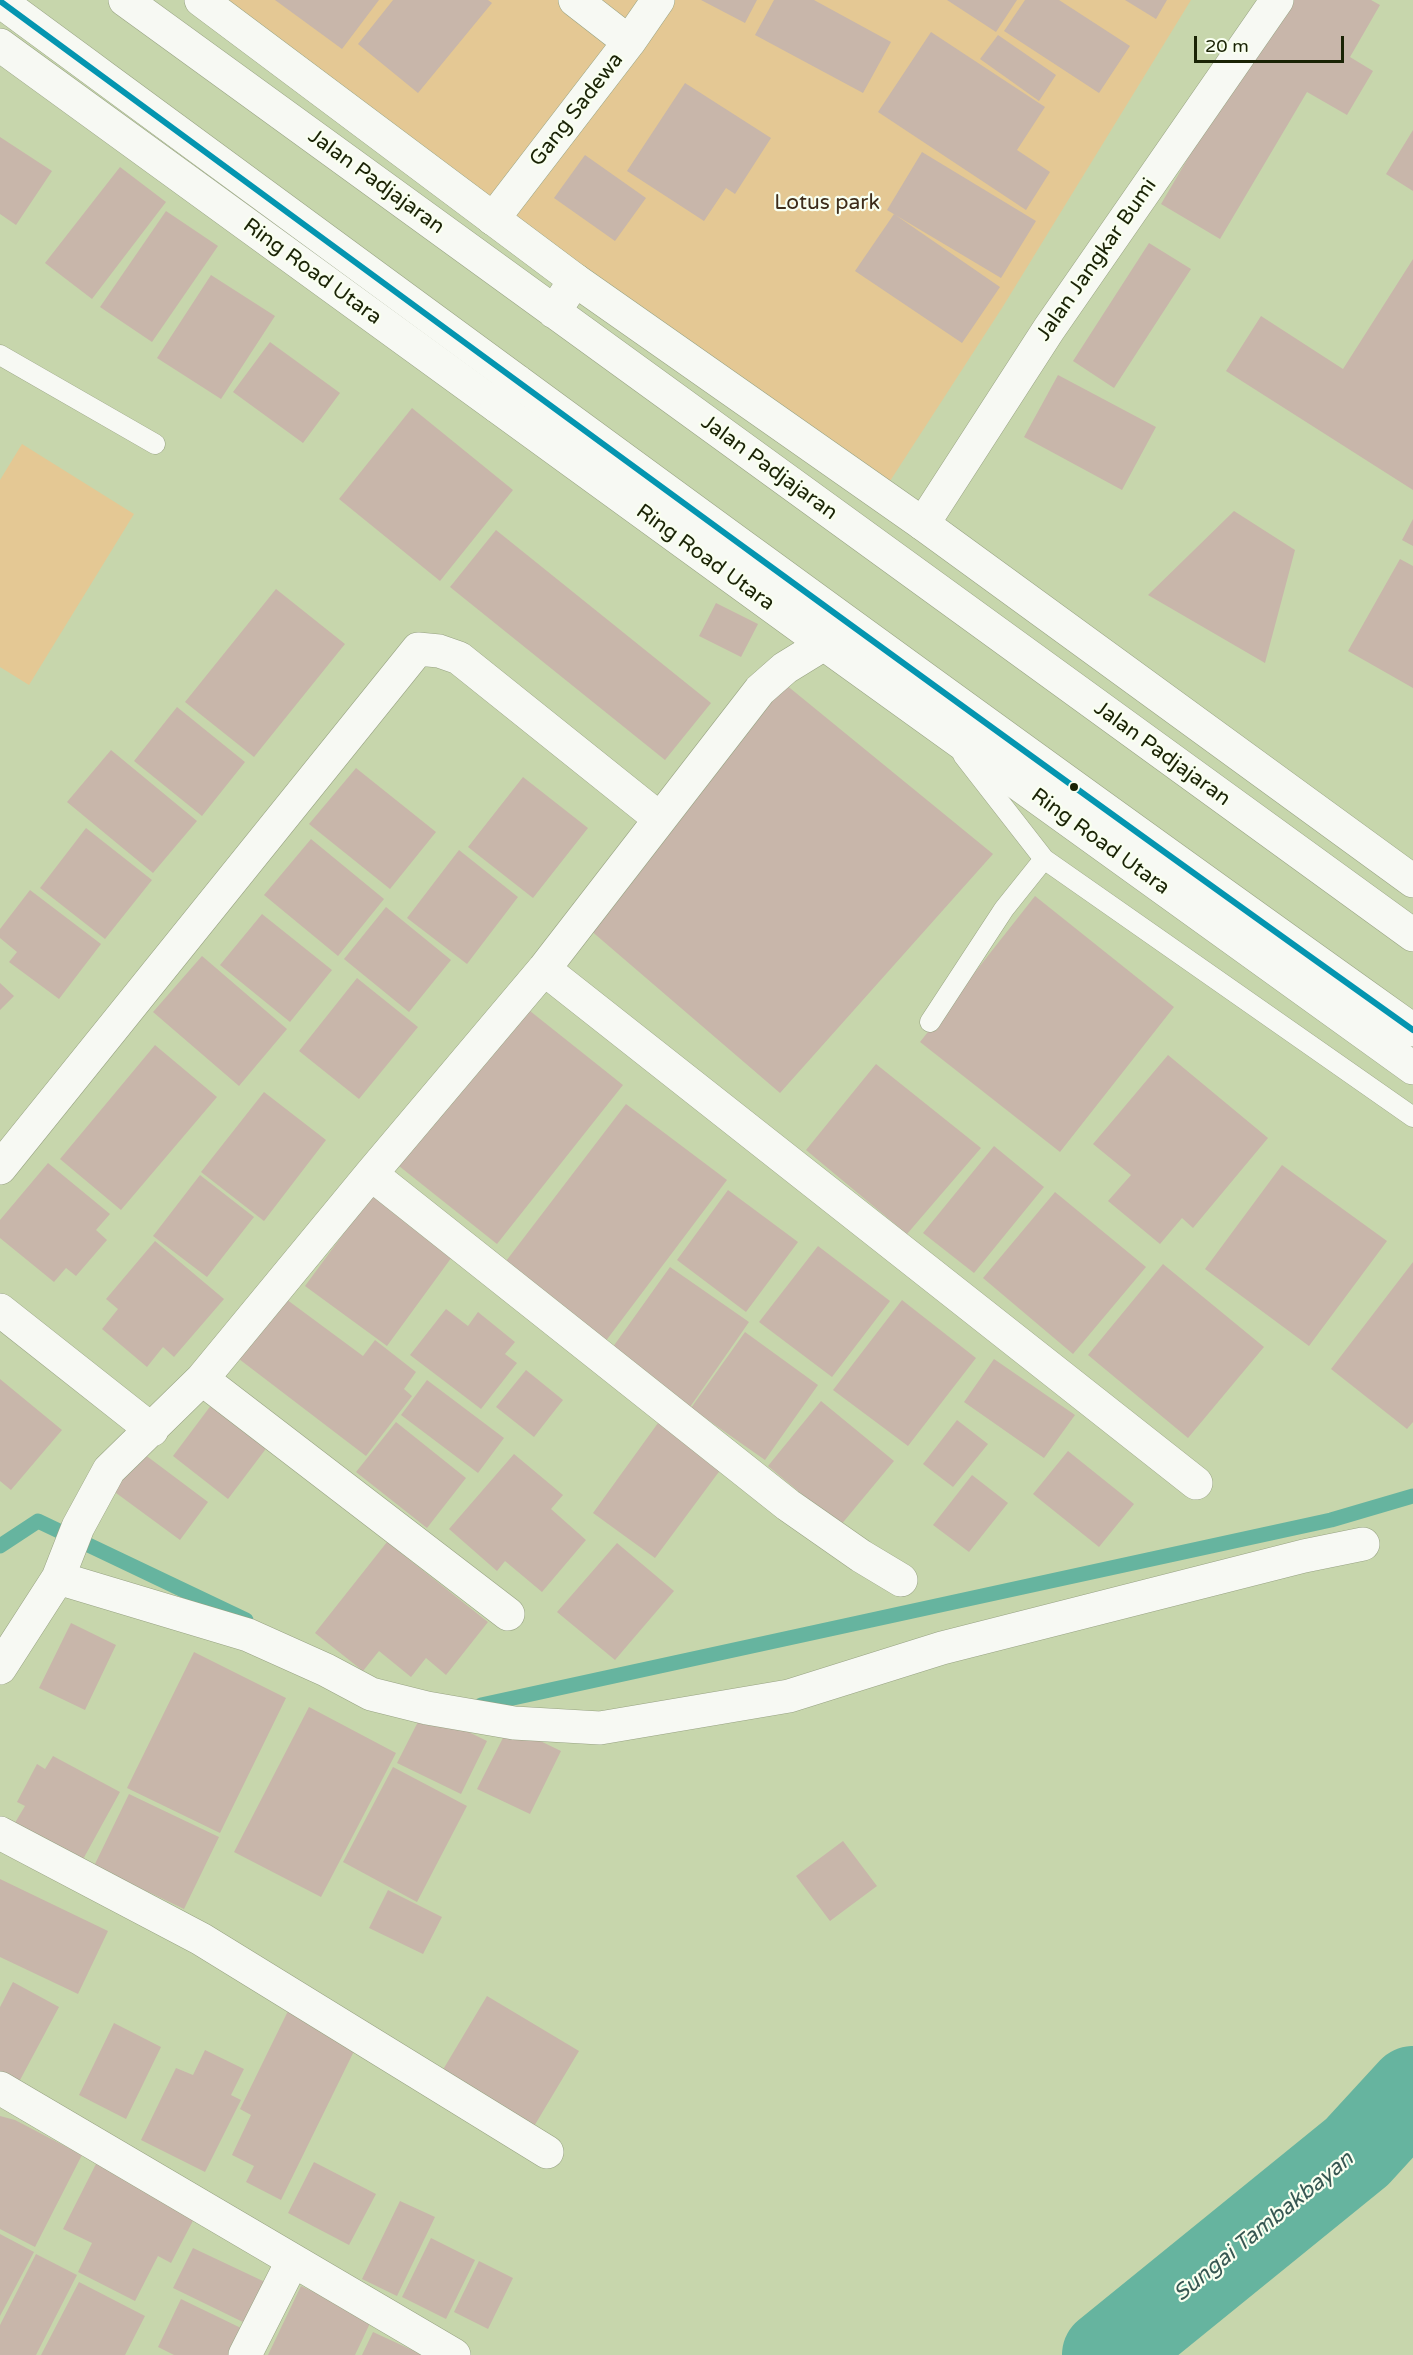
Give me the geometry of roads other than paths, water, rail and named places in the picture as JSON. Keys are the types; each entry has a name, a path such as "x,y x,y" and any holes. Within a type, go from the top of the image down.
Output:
{"main road":[{"name":"Jalan Padjajaran","path":"125,0 1413,935"},
{"path":"201,0 575,280 923,524 1413,881"},
{"path":"575,0 629,42"},
{"name":"Gang Sadewa","path":"494,219 629,42 658,0"},
{"name":"Jalan Jangkar Bumi","path":"923,524 1048,329 1277,0"},
{"path":"0,1 517,381 1237,922 1413,1030"},
{"name":"Ring Road Utara","path":"0,45 942,729 1237,922 1413,1068"},
{"path":"554,312 575,280"},
{"path":"497,406 517,381"},
{"path":"0,1668 58,1578 78,1527 109,1470 152,1430 201,1379 544,969 760,690 785,668 824,644"},
{"path":"0,1168 418,649 439,651 459,658 660,819"},
{"path":"544,969 1197,1483"},
{"path":"371,1174 788,1505 861,1557 901,1580"},
{"path":"0,1310 152,1430"},
{"path":"201,1379 508,1614"},
{"path":"58,1578 248,1635 326,1670 371,1694 427,1708 514,1723 600,1728 789,1696 942,1648 1304,1556 1363,1544"},
{"path":"0,1833 201,1939 547,2152"},
{"path":"0,2088 292,2262 454,2355"},
{"path":"245,2355 292,2262"}],"lane":[{"path":"0,355 155,444"},
{"path":"942,729 1044,859 1413,1117"},
{"path":"930,1022 1004,909 1044,859"}],"waterway":[{"path":"481,1705 1331,1520 1413,1496"},
{"path":"0,1546 38,1521 246,1620"},
{"name":"Sungai Tambakbayan","path":"1107,2355 1357,2152 1413,2091"}],"park label":[{"name":"Lotus park","path":"827,203"}]}
